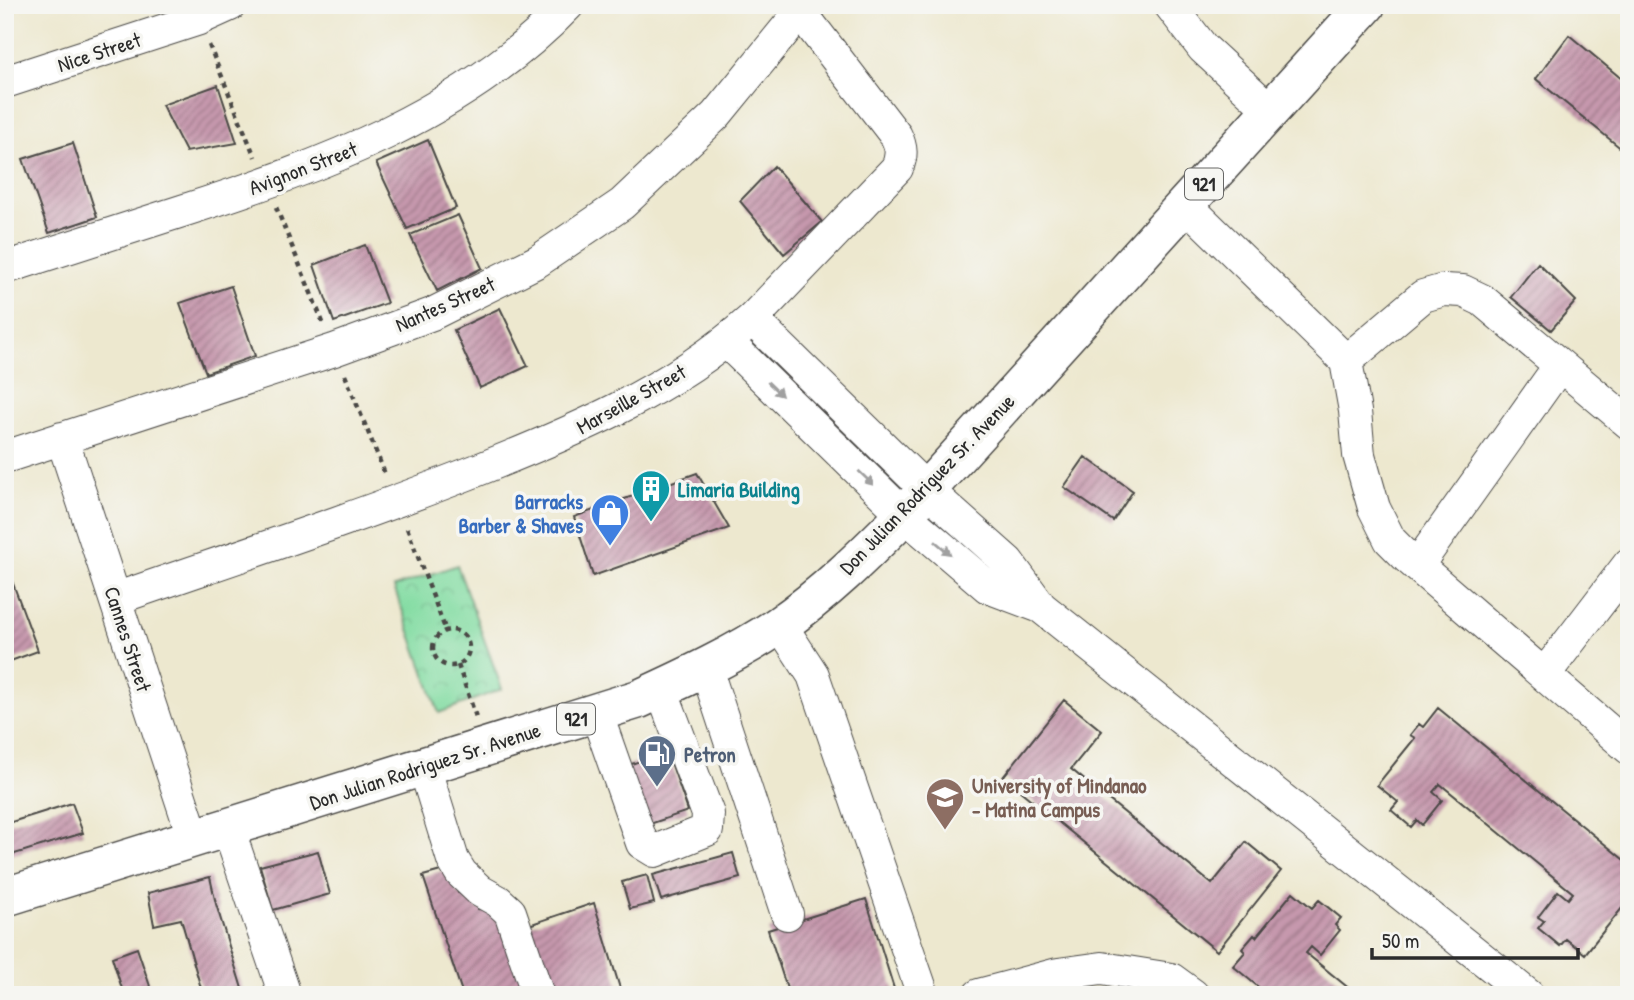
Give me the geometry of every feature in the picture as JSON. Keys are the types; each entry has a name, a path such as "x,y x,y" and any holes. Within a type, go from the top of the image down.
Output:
{"main road":[{"name":"Don Julian Rodriguez Sr. Avenue","path":"5,897 639,699 706,668 780,624 874,546 1366,5"}],"street":[{"name":"Nice Street","path":"5,82 199,19 230,5"},
{"name":"Avignon Street","path":"5,268 266,184 344,154 420,117 483,78 568,5"},
{"path":"1170,5 1203,48 1270,110"},
{"name":"Marseille Street","path":"115,599 396,502 558,439 620,407 727,342 897,168 902,153 896,136 798,9"},
{"name":"Nantes Street","path":"5,457 334,350 432,314 538,261 622,204 716,115 798,9"},
{"path":"1186,205 1346,361 1359,455 1374,508 1390,540 1629,748"},
{"path":"1346,361 1423,296 1444,290 1463,291 1482,300 1629,423"},
{"path":"752,319 988,587 1041,607 1528,995"},
{"path":"727,342 915,502"},
{"path":"1417,566 1560,365"},
{"name":"Cannes Street","path":"62,438 115,599 211,834 285,995"},
{"path":"1544,676 1629,564"},
{"path":"780,624 813,676 923,995"},
{"path":"706,668 787,914"},
{"path":"596,712 642,843 655,851 707,830 708,814 661,689"},
{"path":"424,766 453,860 461,873 480,891 498,901 510,912 538,995"},
{"path":"979,995 1058,974 1102,968 1171,979 1193,995"}],"path":[{"path":"199,19 446,631"},
{"path":"446,631 459,632 468,642 468,656 458,665 443,665 434,654 435,640 446,631"},
{"path":"458,665 486,747"}],"green space":[{"path":"457,565 502,689 439,713 394,587"}],"building":[{"path":"1569,35 1629,85 1629,155 1536,79"},
{"path":"218,85 237,143 186,152 162,105"},
{"path":"428,140 456,208 407,229 376,163"},
{"path":"73,143 97,217 49,233 23,159"},
{"path":"774,166 822,222 784,254 740,201"},
{"path":"458,215 482,268 437,291 410,235"},
{"path":"365,245 387,303 334,322 314,265"},
{"path":"1538,263 1576,301 1551,330 1511,297"},
{"path":"231,286 255,356 206,373 180,303"},
{"path":"500,308 528,366 480,388 454,330"},
{"path":"831,408 846,422 835,434 820,420"},
{"path":"1085,457 1133,491 1113,521 1064,487"},
{"name":"Limaria Building","path":"697,473 729,528 593,576 574,517"},
{"path":"5,531 11,547 5,550"},
{"path":"5,562 38,651 5,663"},
{"path":"1064,700 1102,731 1071,769 1212,884 1246,842 1281,871 1217,951 1003,777"},
{"path":"1438,708 1629,864 1629,906 1625,910 1622,908 1585,954 1566,939 1560,946 1538,928 1544,921 1538,917 1558,891 1568,899 1573,893 1440,784 1433,792 1442,800 1422,825 1417,820 1411,827 1391,810 1398,802 1377,785 1415,738 1410,735 1419,724 1423,727"},
{"name":"Petron","path":"667,751 688,811 647,825 626,766"},
{"path":"72,803 83,833 5,857 5,824"},
{"path":"318,851 330,894 273,910 260,866"},
{"path":"733,853 740,878 661,900 653,875"},
{"path":"448,869 458,893 471,897 478,909 491,910 503,919 528,995 463,995 423,876"},
{"path":"647,875 654,903 630,909 622,882"},
{"path":"210,877 244,995 203,995 181,919 154,925 148,893"},
{"path":"1293,892 1312,908 1319,900 1341,918 1335,925 1340,930 1320,955 1311,947 1306,953 1357,995 1268,995 1233,966 1245,952 1242,949 1254,935 1256,937"},
{"path":"866,899 896,995 789,995 768,930"},
{"path":"594,903 622,995 551,995 529,925"},
{"path":"137,948 153,995 124,995 112,957"}],"place":[{"name":"Limaria Building","path":"651,523"},
{"name":"Barracks Barber & Shaves","path":"610,547"},
{"name":"Petron","path":"657,788"},
{"name":"University of Mindanao - Matina Campus","path":"945,831"}]}
